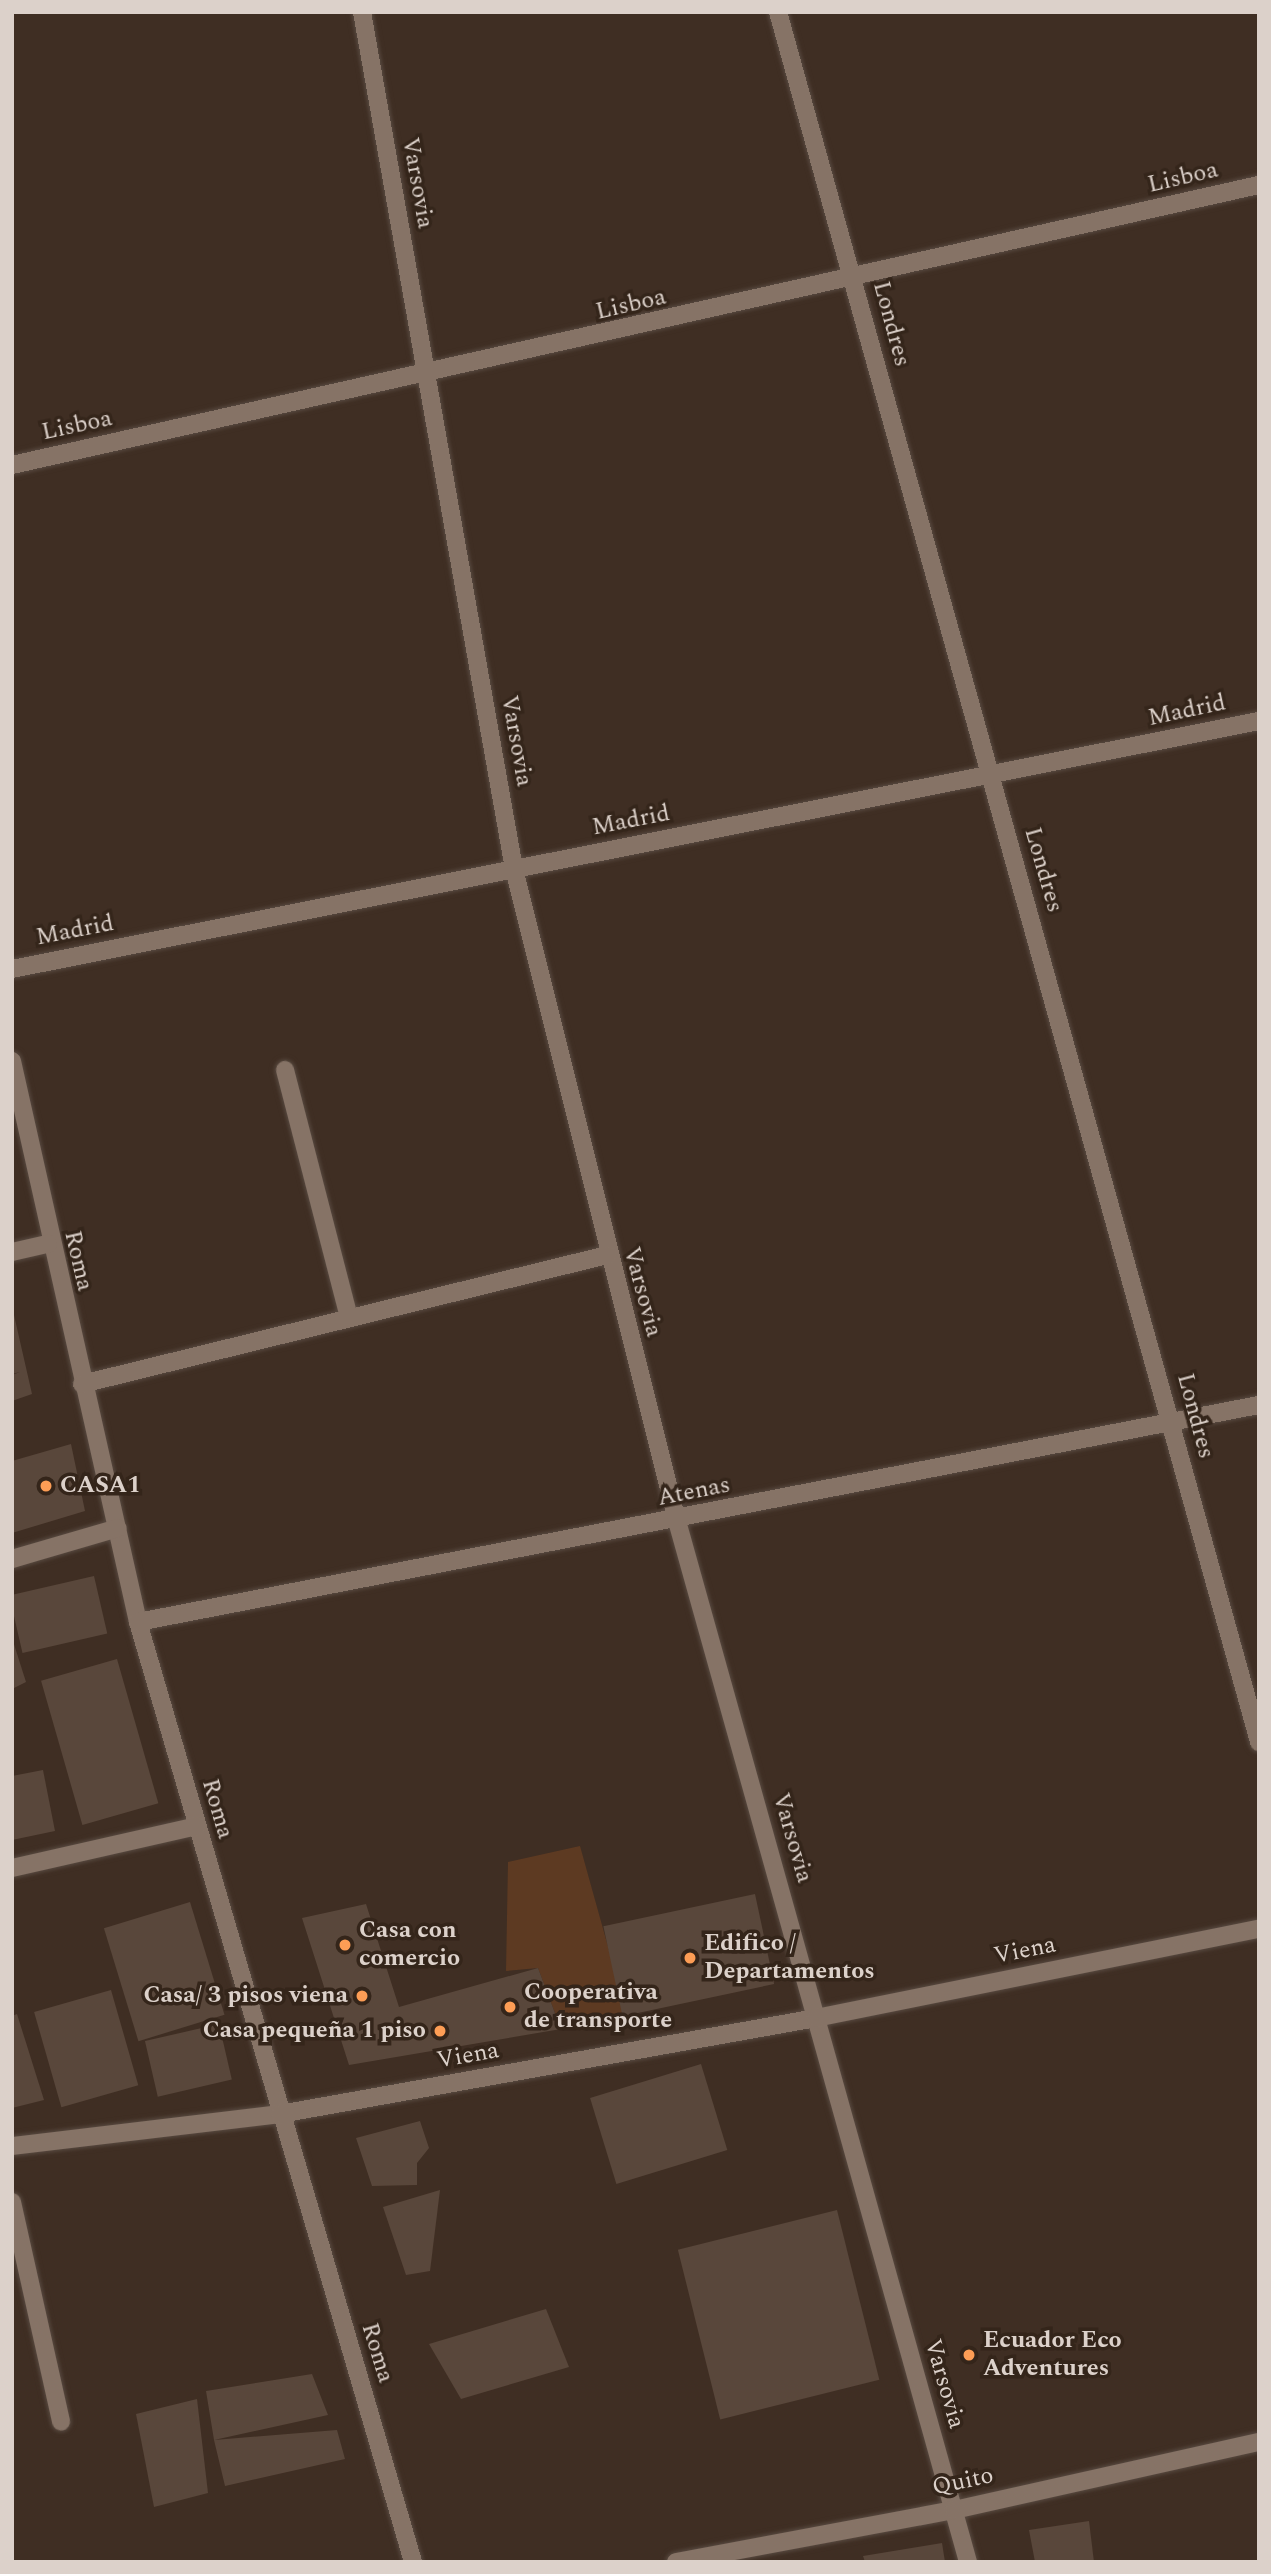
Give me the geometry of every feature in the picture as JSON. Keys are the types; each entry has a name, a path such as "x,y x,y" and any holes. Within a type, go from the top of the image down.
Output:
{"street":[{"name":"Varsovia","path":"362,12 514,869 607,1255 677,1521 968,2562"},
{"name":"Londres","path":"778,12 1259,1742"},
{"name":"Lisboa","path":"12,465 427,376 1259,185"},
{"name":"Madrid","path":"12,969 991,778 1259,721"},
{"name":"Roma","path":"12,1061 48,1244 118,1528 138,1622 413,2562"},
{"path":"285,1070 349,1318"},
{"path":"12,1252 48,1244"},
{"path":"82,1384 607,1255"},
{"name":"Atenas","path":"138,1622 677,1521 1259,1405"},
{"path":"12,1559 118,1528"},
{"path":"12,1868 197,1826"},
{"name":"Viena","path":"12,2146 280,2114 816,2018 1259,1929"},
{"path":"12,2202 61,2422"},
{"name":"Quito","path":"676,2562 954,2510 1259,2442"}],"shaded area":[{"path":"580,1846 627,2015 561,2029 538,1968 506,1971 508,1862"}],"building":[{"path":"14,1315 32,1394 12,1401 12,1375 20,1372 12,1374"},
{"name":"CASA1","path":"71,1444 85,1511 12,1533 12,1461"},
{"path":"94,1576 107,1633 23,1653 12,1608 12,1595"},
{"path":"12,1638 26,1682 12,1689"},
{"path":"117,1659 158,1803 82,1825 41,1681"},
{"path":"43,1770 55,1831 12,1840 12,1776"},
{"name":"Edifico / Departamentos","path":"755,1894 774,1984 623,2016 603,1926"},
{"path":"190,1902 224,2015 138,2041 104,1928"},
{"path":"366,1904 399,2007 538,1968 561,2029 349,2065 302,1918"},
{"path":"111,1990 138,2085 61,2107 34,2012"},
{"path":"17,2014 44,2100 12,2108 12,2016"},
{"path":"219,2024 232,2080 158,2097 145,2041"},
{"path":"701,2064 727,2150 616,2184 590,2098"},
{"path":"420,2121 429,2148 417,2163 417,2185 372,2186 356,2138"},
{"path":"440,2190 430,2271 406,2275 383,2207"},
{"path":"837,2210 879,2380 720,2419 678,2250"},
{"path":"546,2309 569,2367 461,2399 429,2344"},
{"path":"312,2374 328,2415 214,2440 206,2391"},
{"path":"197,2399 208,2493 154,2507 136,2414"},
{"path":"337,2430 345,2459 225,2486 214,2440"},
{"path":"1089,2521 1094,2562 1035,2562 1029,2530"},
{"path":"942,2543 945,2562 865,2562 863,2556"}],"place":[{"name":"CASA1","path":"46,1486"},
{"name":"Casa con comercio","path":"345,1945"},
{"name":"Edifico / Departamentos","path":"690,1958"},
{"name":"Casa/ 3 pisos viena","path":"362,1996"},
{"name":"Cooperativa de transporte","path":"510,2007"},
{"name":"Casa pequeña 1 piso","path":"440,2031"},
{"name":"Ecuador Eco Adventures","path":"969,2355"}]}
